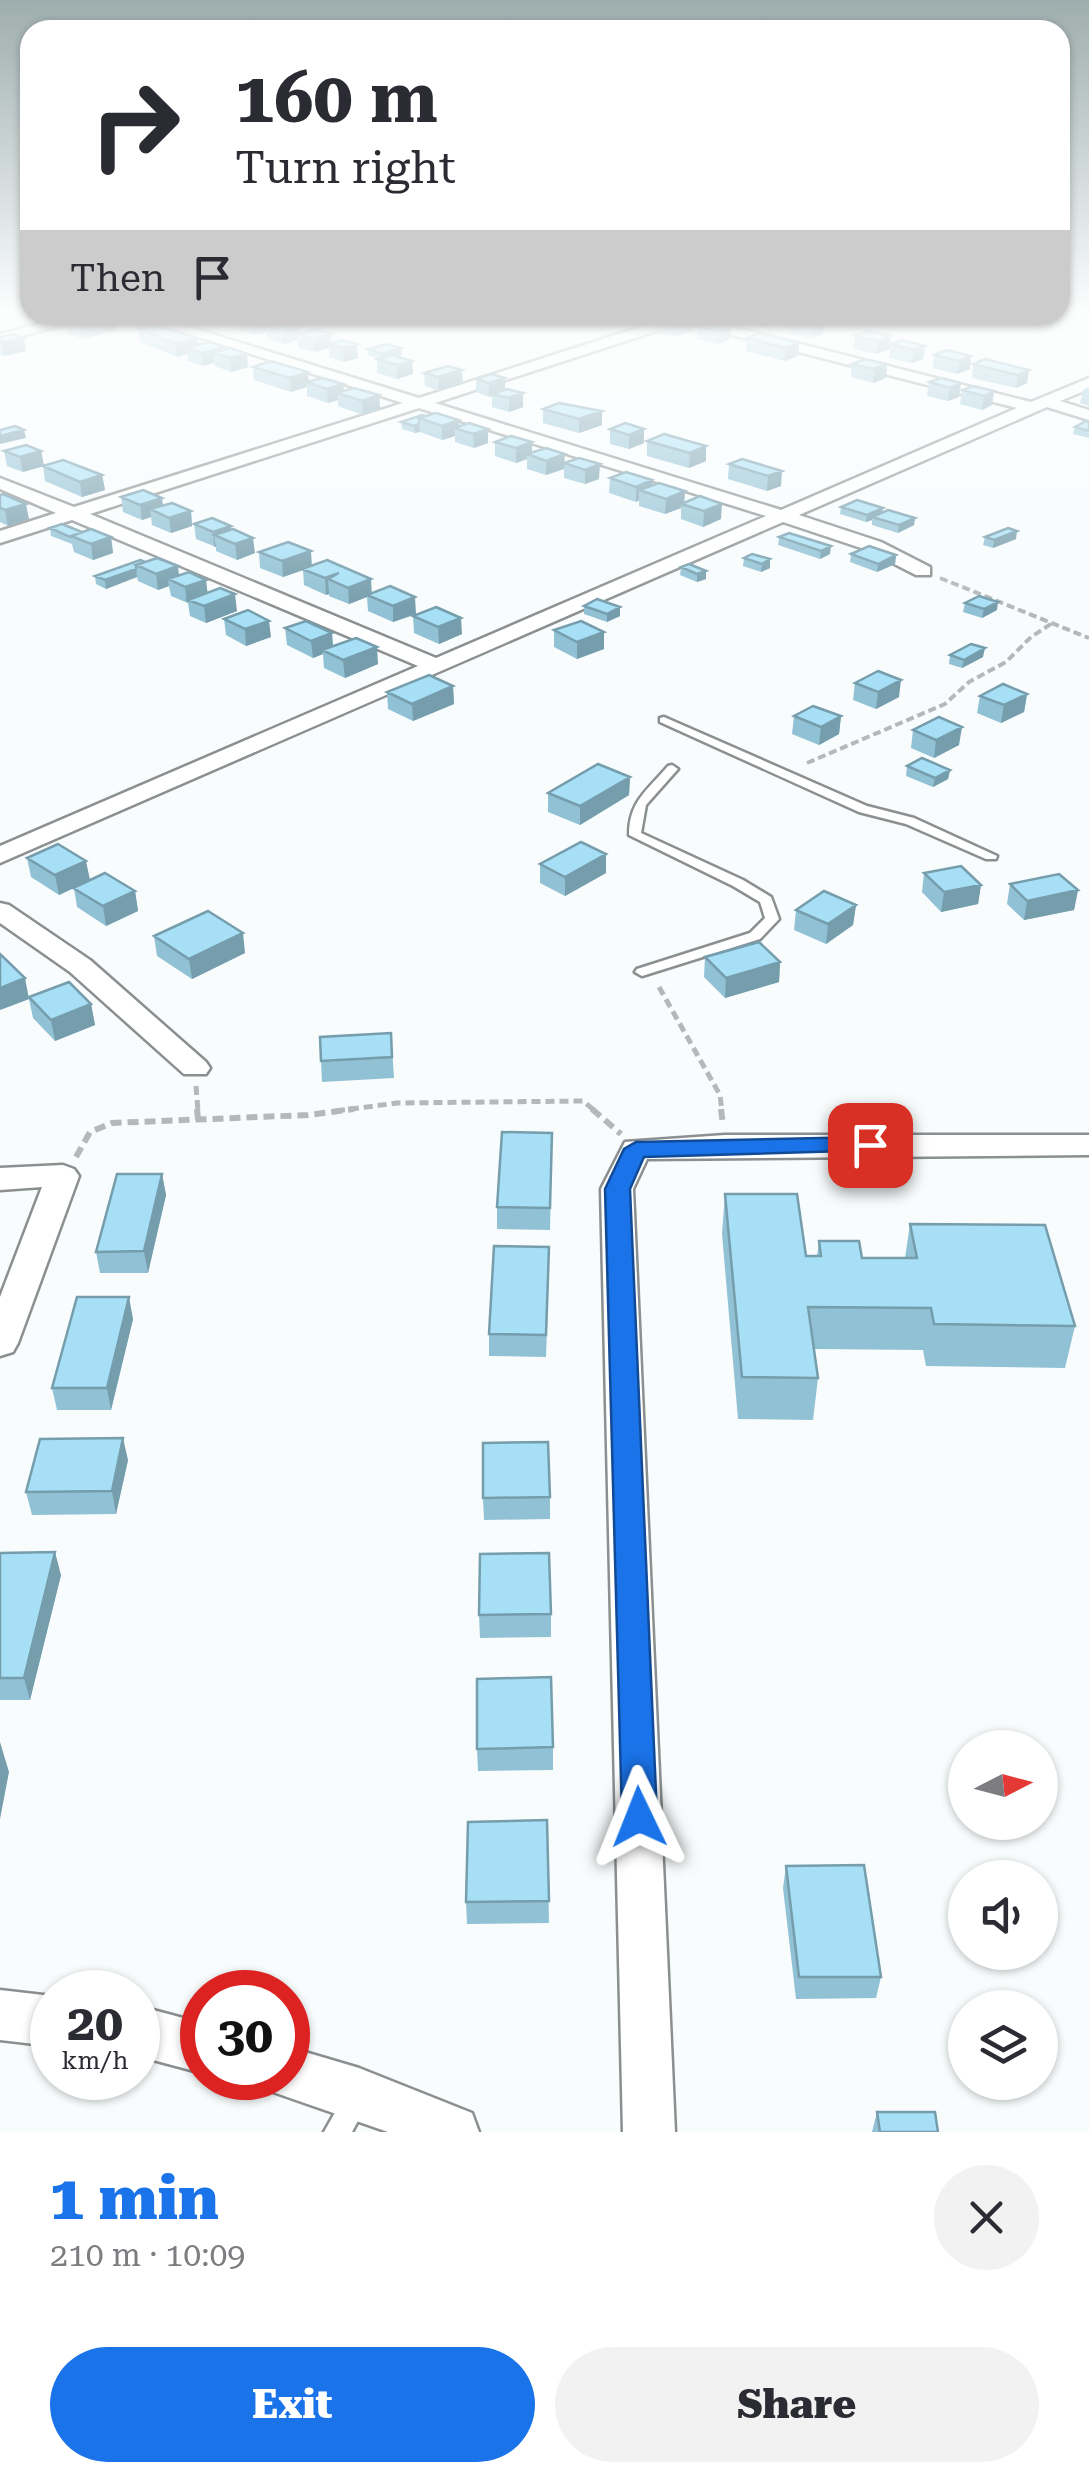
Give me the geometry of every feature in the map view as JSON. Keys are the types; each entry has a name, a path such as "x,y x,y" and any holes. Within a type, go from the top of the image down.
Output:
{"street":[{"path":"0,537 391,412"},
{"path":"446,412 786,516 874,546 923,570"},
{"path":"0,855 1023,412"},
{"path":"0,484 438,668"},
{"path":"0,911 80,966 195,1068"},
{"path":"649,2132 617,1189 636,1149 726,1145 1088,1147"},
{"path":"0,1180 63,1176 0,1343"},
{"path":"0,2015 30,2018"},
{"path":"310,2088 348,2113 453,2132"}],"lane":[{"path":"664,720 863,809 910,821 991,856"},
{"path":"642,972 754,936 772,919 766,900 738,882 635,835 634,814 641,801 672,770"}],"path":[{"path":"923,570 1089,638"},
{"path":"785,772 945,704 969,682 1006,662 1031,637 1054,622"},
{"path":"642,972 660,988 720,1094 726,1145"},
{"path":"195,1068 198,1119"},
{"path":"63,1176 90,1132 112,1123 308,1115 397,1103 582,1101 636,1149"}],"building":[{"path":"556,412 598,412 579,419"},
{"path":"436,413 459,420 442,426 419,418"},
{"path":"426,416 414,426 401,422"},
{"path":"1086,421 1089,431 1075,427"},
{"path":"469,423 488,429 473,434 454,428"},
{"path":"625,423 644,429 629,435 610,429"},
{"path":"15,426 24,430 0,436 0,430"},
{"path":"664,434 706,446 690,453 647,441"},
{"path":"511,436 532,442 516,448 495,442"},
{"path":"26,445 41,451 20,457 4,451"},
{"path":"546,448 565,454 546,461 527,454"},
{"path":"579,458 600,464 585,470 564,463"},
{"path":"742,459 782,471 768,476 729,464"},
{"path":"63,460 102,475 80,482 43,466"},
{"path":"626,472 652,480 636,487 610,478"},
{"path":"659,483 685,491 666,499 639,490"},
{"path":"143,490 162,498 140,505 121,497"},
{"path":"3,494 26,504 0,508"},
{"path":"700,496 722,504 704,511 681,504"},
{"path":"857,500 883,508 867,515 841,507"},
{"path":"172,503 191,511 169,518 150,509"},
{"path":"888,510 915,518 899,525 872,517"},
{"path":"212,518 231,526 213,532 194,524"},
{"path":"62,524 82,532 70,537 50,528"},
{"path":"1008,528 1017,531 994,540 985,537"},
{"path":"91,529 111,537 91,544 71,536"},
{"path":"233,529 253,538 235,544 214,535"},
{"path":"789,533 831,546 821,551 779,537"},
{"path":"288,542 311,551 282,561 259,552"},
{"path":"869,546 896,555 878,564 851,554"},
{"path":"752,554 770,559 762,564 744,558"},
{"path":"157,558 178,566 156,574 136,565"},
{"path":"140,560 145,562 136,565 136,569 105,580 95,576"},
{"path":"327,560 371,579 348,588 328,579 339,573 325,578 302,569"},
{"path":"689,564 706,571 697,574 681,567"},
{"path":"189,572 206,580 185,587 168,579"},
{"path":"390,586 415,597 393,606 367,595"},
{"path":"220,588 235,594 204,606 188,600"},
{"path":"979,596 998,602 984,609 965,603"},
{"path":"597,599 620,607 607,614 584,606"},
{"path":"436,607 461,618 438,627 413,616"},
{"path":"248,610 269,621 245,629 224,619"},
{"path":"306,621 332,633 311,641 285,628"},
{"path":"581,621 604,632 577,642 554,630"},
{"path":"356,638 377,647 343,660 322,650"},
{"path":"971,644 985,648 964,660 950,655"},
{"path":"878,671 901,680 878,692 855,683"},
{"path":"429,675 453,686 412,704 387,692"},
{"path":"1003,684 1027,694 1004,705 980,696"},
{"path":"813,706 841,716 821,727 794,716"},
{"path":"939,717 962,727 936,740 913,730"},
{"path":"922,758 950,770 935,778 907,766"},
{"path":"598,764 630,777 580,806 548,793"},
{"path":"581,842 606,854 565,877 540,864"},
{"path":"58,844 86,861 55,875 27,858"},
{"path":"961,866 981,885 944,892 924,873"},
{"path":"105,873 135,891 103,906 73,888"},
{"path":"1059,874 1078,890 1027,901 1010,884"},
{"path":"824,891 856,905 828,924 796,910"},
{"path":"208,911 243,933 189,959 154,936"},
{"path":"759,942 780,962 726,978 705,957"},
{"path":"0,954 25,978 0,988"},
{"path":"69,982 91,1004 51,1020 29,997"},
{"path":"391,1033 392,1057 321,1061 320,1037"},
{"path":"502,1132 552,1133 550,1208 497,1207"},
{"path":"117,1174 162,1174 144,1251 96,1252"},
{"path":"725,1194 797,1194 806,1256 821,1256 819,1241 859,1241 862,1258 917,1258 910,1224 1045,1225 1075,1326 934,1324 931,1308 808,1307 818,1378 742,1377"},
{"path":"494,1246 549,1247 546,1335 489,1334"},
{"path":"77,1297 129,1297 107,1388 52,1388"},
{"path":"123,1438 112,1491 26,1492 40,1439"},
{"path":"548,1442 550,1497 483,1498 483,1443"},
{"path":"55,1552 24,1678 0,1678 0,1553"},
{"path":"549,1553 551,1614 479,1615 480,1554"},
{"path":"551,1677 553,1747 477,1749 477,1679"},
{"path":"547,1820 549,1901 466,1902 468,1822"},
{"path":"864,1865 881,1977 799,1977 786,1866"},
{"path":"877,2112 935,2112 938,2132 880,2132"}],"route":[{"path":"639,1817 617,1189 636,1149 870,1145"}]}
